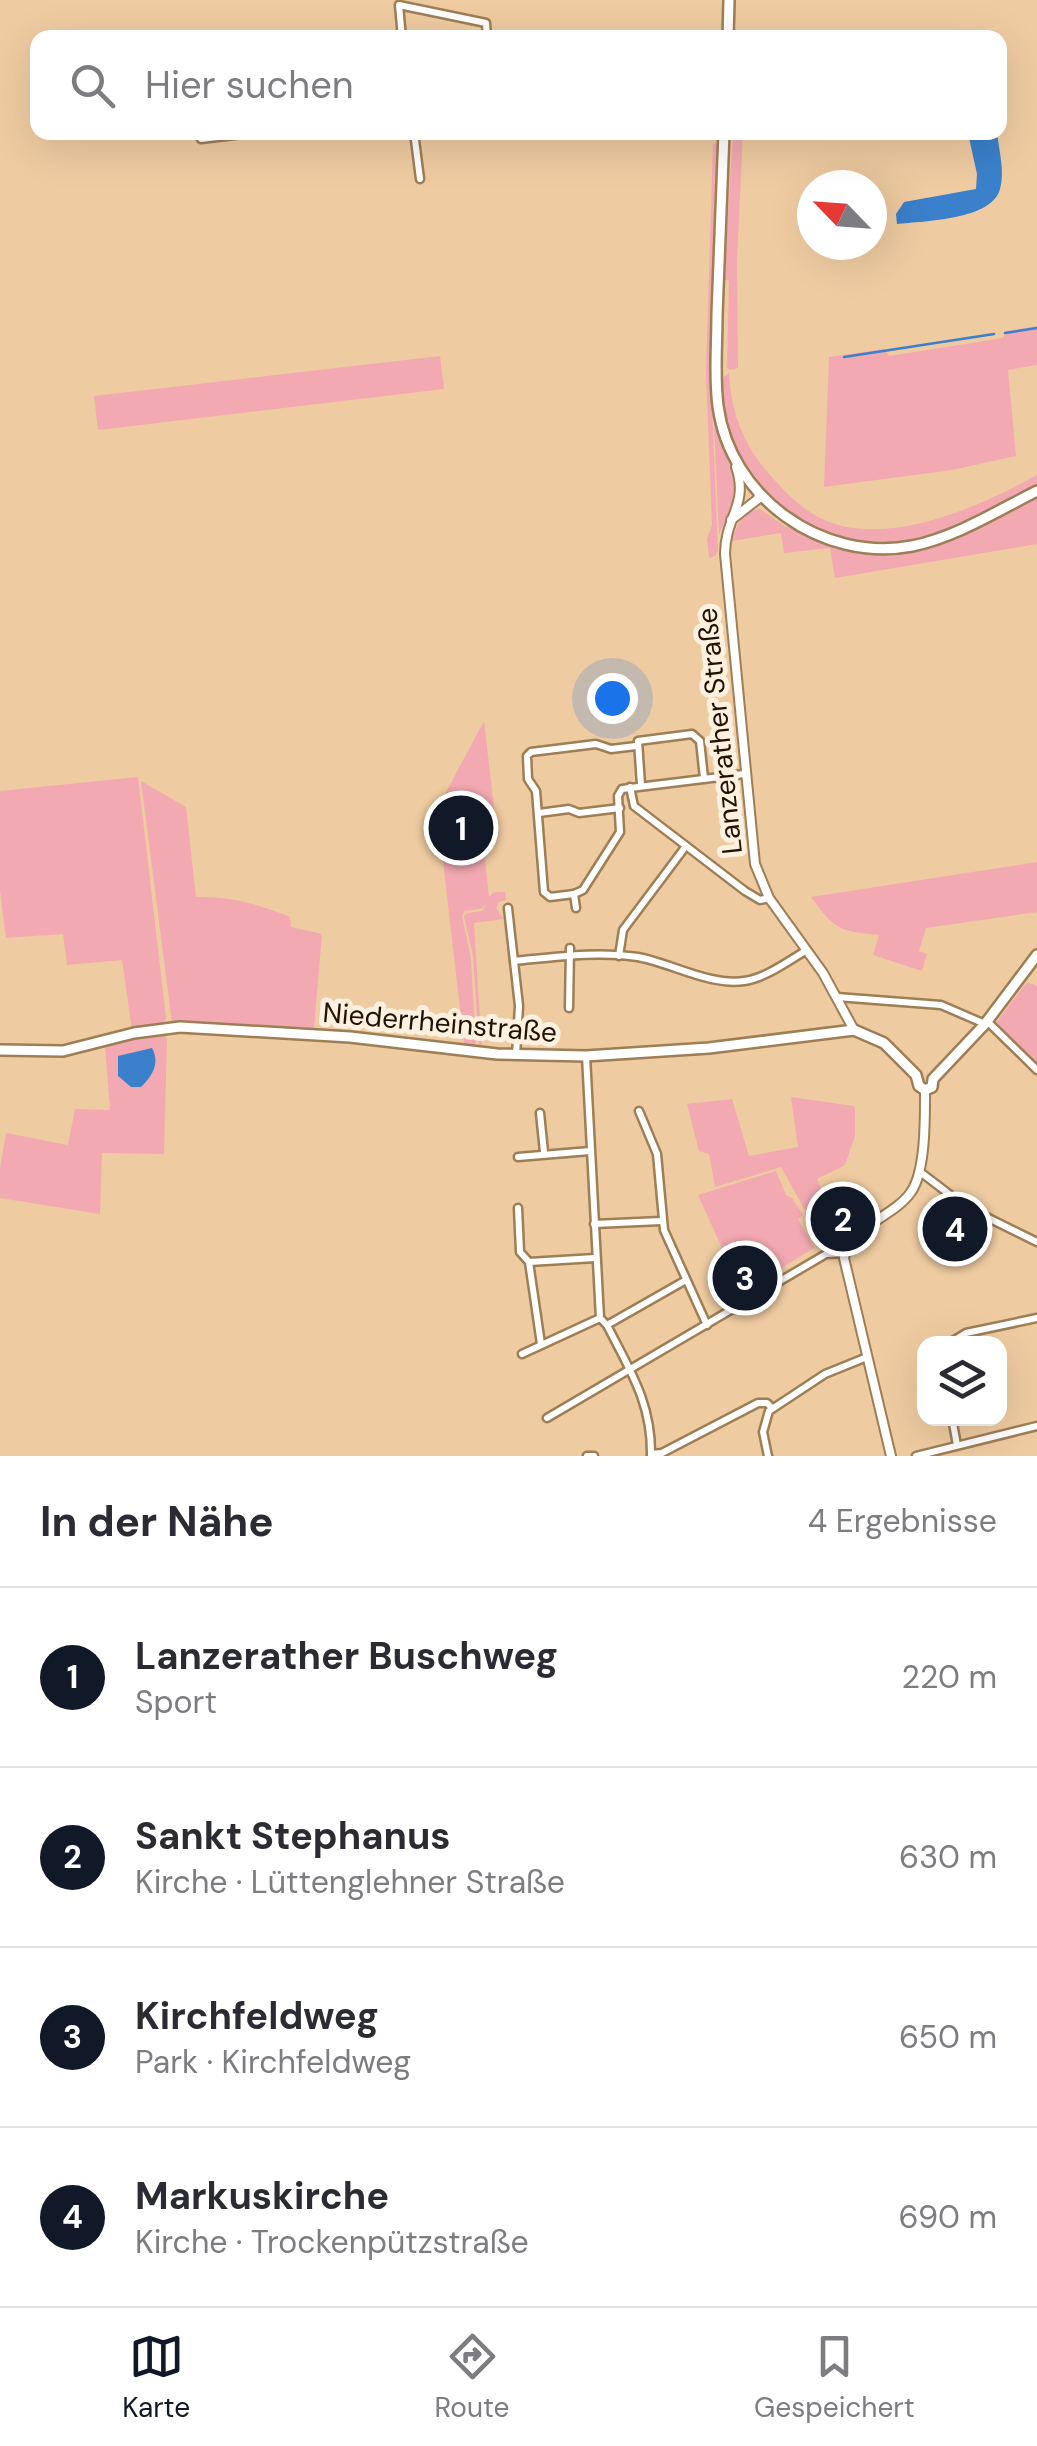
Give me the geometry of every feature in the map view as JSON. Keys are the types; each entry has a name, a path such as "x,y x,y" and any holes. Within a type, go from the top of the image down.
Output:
{"main road":[{"path":"728,30 729,0"},
{"path":"724,140 718,408 732,453 759,493 780,512 814,533 853,546 882,549 932,540 1037,491"},
{"path":"854,1030 884,1043 919,1078 919,1086 925,1090 932,1087 933,1079 986,1022 1037,955"},
{"name":"Niederrheinstraße","path":"0,1050 63,1052 134,1033 180,1027 350,1036 516,1055 586,1056 709,1048 854,1030"},
{"path":"919,1078 926,1074 933,1079"}],"street":[{"path":"401,30 399,6 486,23 486,30"},
{"path":"415,140 420,179"},
{"path":"732,453 742,487 737,504"},
{"path":"731,520 758,499 759,493 748,495 737,504"},
{"name":"Lanzerather Straße","path":"737,504 726,534 724,554 752,850 769,898 838,996 854,1030"},
{"path":"640,785 636,746 640,740 696,735 704,778"},
{"path":"636,746 611,749 596,744 528,754 528,779 536,788 539,813 538,846 544,893 550,896 583,890 622,827 619,792 640,785 744,774"},
{"path":"630,787 634,806 758,899 769,898"},
{"path":"539,813 620,808"},
{"path":"618,956 622,930 686,846"},
{"path":"574,894 576,908"},
{"path":"508,908 519,1006 516,1055"},
{"path":"514,961 570,953 618,956 738,982 759,977 807,950"},
{"path":"569,1008 570,953"},
{"path":"838,996 941,1005 986,1022 1037,1070"},
{"path":"586,1056 600,1318 645,1401 651,1455 662,1453 758,1402 768,1403 772,1408"},
{"path":"892,1456 848,1285 845,1253 852,1240 908,1196 919,1172 925,1090"},
{"path":"639,1110 658,1154 661,1222 708,1325"},
{"path":"540,1113 544,1152"},
{"path":"518,1156 591,1151"},
{"path":"919,1172 966,1207 1037,1242"},
{"path":"518,1208 520,1252 529,1262 541,1344"},
{"path":"594,1224 661,1222"},
{"path":"547,1418 826,1254 845,1253"},
{"path":"529,1262 596,1258"},
{"path":"607,1326 686,1280"},
{"path":"522,1354 600,1318"},
{"path":"962,1336 1037,1318"},
{"path":"768,1456 764,1424 772,1408 825,1374 867,1358"},
{"path":"954,1426 958,1445"},
{"path":"916,1456 1037,1426"},
{"path":"586,1456 594,1456"}],"shaded area":[{"path":"733,140 743,140 737,261 738,368 730,370 729,281 724,279"},
{"path":"713,143 718,144 710,357 718,551 709,558 707,539 712,525 706,372"},
{"path":"1037,326 1037,365 1008,370 1016,456 952,470 824,487 829,357 884,349 889,356 1003,338 1006,331"},
{"path":"440,356 444,389 98,430 94,396"},
{"path":"729,373 736,416 754,454 788,494 818,517 844,526 901,527 959,511 1037,475 1037,486 972,520 921,540 881,545 837,537 817,529 780,504 739,456 730,439 724,408 722,378"},
{"path":"713,402 735,491 734,504 719,535"},
{"path":"1037,495 1037,544 835,578 830,548 784,553 781,533 732,541 745,516 760,509 786,527 824,542 856,550 886,550 944,536"},
{"path":"484,721 495,816 474,823 476,809 468,807 472,843 478,825 492,819 493,826 483,840 489,897 494,892 505,892 506,900 496,908 504,919 474,923 482,1049 473,956 464,916 482,911 487,903 481,909 464,911 462,916 471,959 476,1048 319,1030 464,1043 437,809"},
{"path":"138,777 166,1018 163,1024 132,1030 122,960 67,965 63,934 6,938 0,891 0,791"},
{"path":"141,781 186,807 196,897 255,905 290,917 291,927 322,934 314,1028 172,1023"},
{"path":"1037,862 1037,912 926,928 919,951 927,954 922,971 873,955 879,935 839,927 811,897"},
{"path":"1027,982 1037,986 1037,1067 995,1024"},
{"path":"164,1033 164,1154 102,1153 100,1214 0,1198 6,1133 68,1145 75,1109 110,1110 105,1045"},
{"path":"791,1097 855,1109 855,1136 845,1165 817,1179 827,1202 810,1219 781,1167 715,1187 709,1154 699,1151 687,1104 732,1099 749,1156 798,1147"},
{"path":"776,1171 786,1195 803,1215 798,1219 814,1248 742,1292 698,1195"}],"water":[{"path":"970,140 998,140 1002,175 994,199 956,217 897,224 896,214 904,202 976,189"},
{"path":"152,1048 152,1073 141,1087 131,1087 118,1076 118,1056"}],"waterway":[{"path":"1005,333 1037,328"},
{"path":"844,357 994,334"}],"place":[{"name":"Lanzerather Buschweg","path":"461,828"},
{"name":"Sankt Stephanus","path":"843,1219"},
{"name":"Markuskirche","path":"955,1229"},
{"name":"Kirchfeldweg","path":"745,1278"}]}
